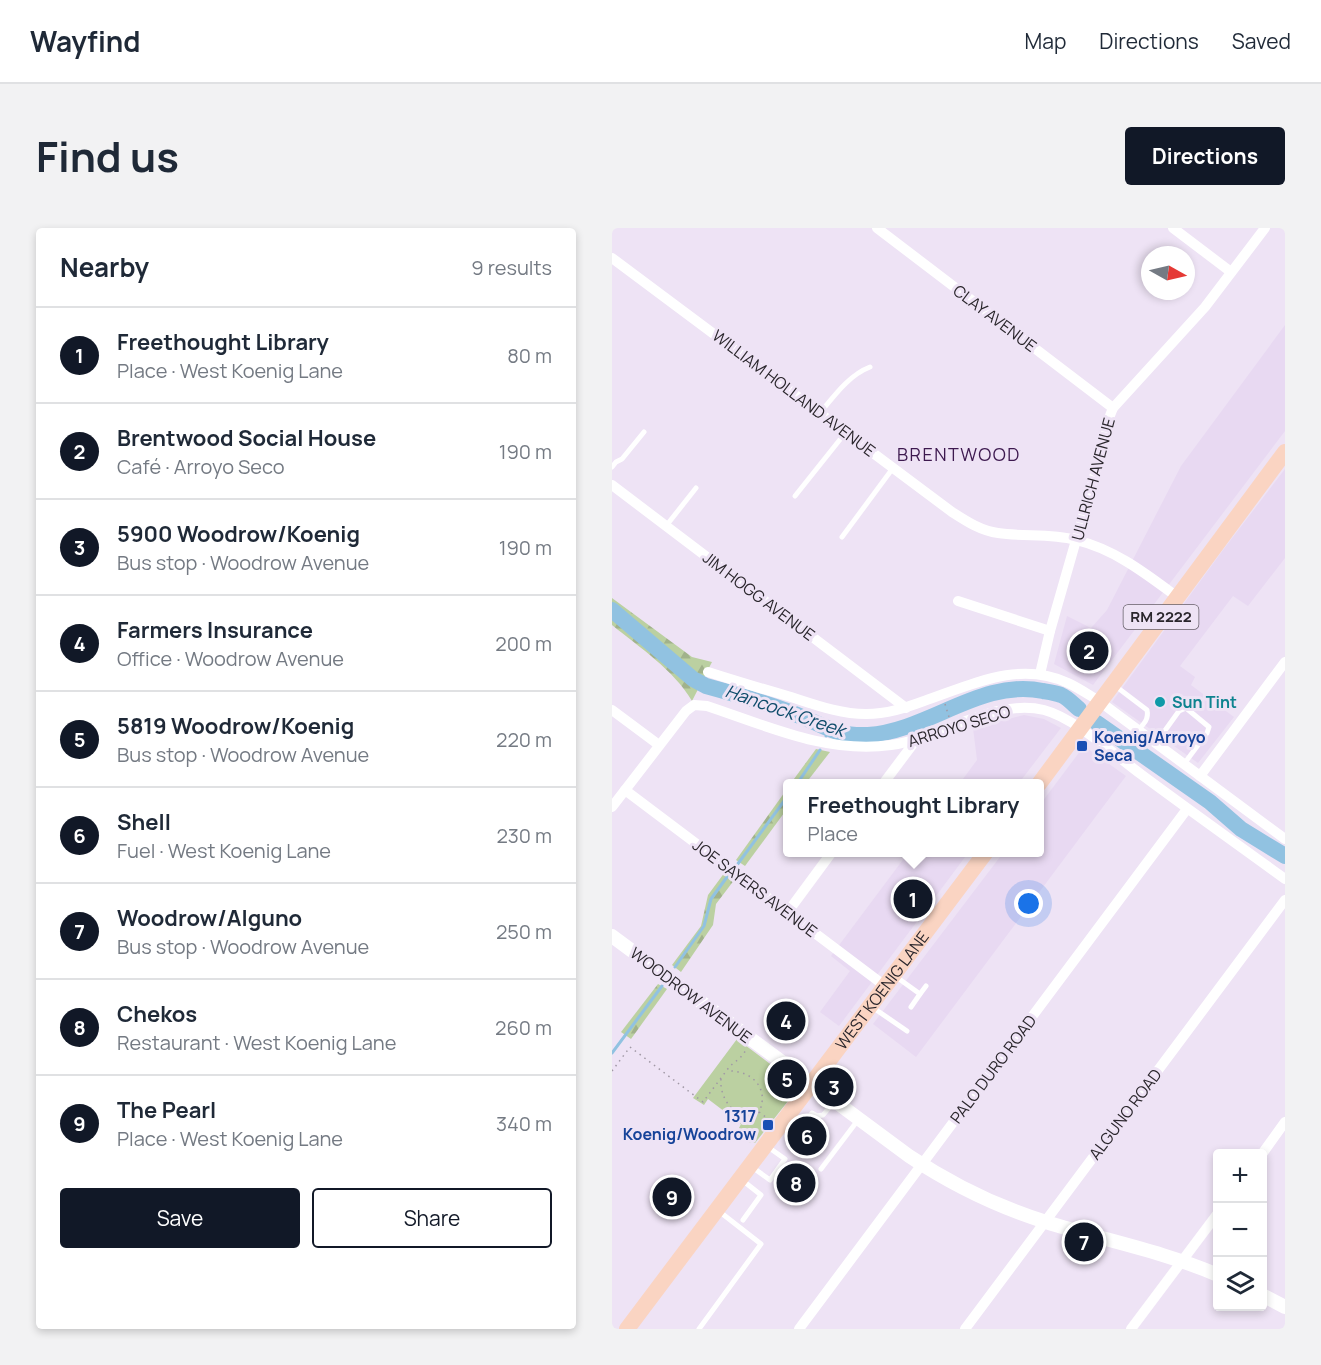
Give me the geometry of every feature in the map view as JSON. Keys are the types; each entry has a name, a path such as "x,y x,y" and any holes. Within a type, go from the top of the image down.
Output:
{"main road":[{"name":"RM 2222","path":"1042,779 1176,596 1283,458"},
{"name":"WEST KOENIG LANE","path":"627,1329 982,857"}],"street":[{"name":"CLAY AVENUE","path":"877,228 1113,408"},
{"path":"1173,228 1231,272"},
{"name":"ULLRICH AVENUE","path":"1040,674 1050,631 1106,439 1107,423 1113,408 1204,307 1265,228"},
{"name":"WILLIAM HOLLAND AVENUE","path":"612,258 974,526 996,533 1044,535 1077,540 1122,558 1176,596"},
{"name":"JIM HOGG AVENUE","path":"612,485 906,708"},
{"path":"958,602 1050,631"},
{"path":"1200,776 1285,662"},
{"name":"ARROYO SECO","path":"708,672 845,713 876,714 906,708 993,677 1010,673 1040,674 1070,683 1100,702 1285,838"},
{"name":"ARROYO SECO","path":"659,745 686,711 694,705 707,706 829,744 875,746 916,740 1000,711 1031,708 1052,713 1080,729 1285,879"},
{"path":"612,711 659,745 612,807"},
{"path":"887,779 916,740"},
{"name":"JOE SAYERS AVENUE","path":"625,790 787,913 890,981"},
{"name":"PALO DURO ROAD","path":"799,1329 1187,809"},
{"path":"787,913 828,857"},
{"name":"ALGUNO ROAD","path":"965,1329 1285,900"},
{"name":"WOODROW AVENUE","path":"612,936 811,1086 922,1165 985,1198 1045,1222 1182,1261 1213,1273"},
{"path":"1266,1149 1285,1122"},
{"path":"1131,1329 1213,1220"},
{"path":"1267,1297 1285,1307"}],"lane":[{"path":"820,413 857,373 870,367"},
{"path":"612,467 622,459 644,432"},
{"path":"795,496 846,432"},
{"path":"842,537 893,468"},
{"path":"666,526 696,488"},
{"path":"1112,684 1147,710 1148,715 1145,722 1138,730"},
{"path":"1156,743 1179,711 1186,708 1209,728 1184,764"},
{"path":"890,981 920,994"},
{"path":"911,1007 926,986"},
{"path":"871,1006 907,1031"},
{"path":"784,1122 803,1136 817,1116 823,1116 834,1102"},
{"path":"821,1169 858,1120"},
{"path":"745,1173 770,1180 784,1159 766,1145"},
{"path":"743,1220 761,1195 745,1173"},
{"path":"699,1329 761,1244 717,1210"}],"path":[{"path":"945,703 949,717"},
{"path":"612,1071 630,1047 703,1102 726,1071 748,1048"},
{"path":"726,1071 745,1074 760,1086 764,1096 759,1112"},
{"path":"721,1078 721,1092 729,1106 743,1115 759,1112"},
{"path":"759,1112 767,1119"}],"shaded area":[{"path":"1285,325 1285,431 1093,685 1054,664 1067,616 1091,628 1107,610 1181,466"},
{"path":"1285,469 1285,558 1248,606 1233,596 1180,666 1195,677 1191,685 1234,717 1198,763 1112,702"},
{"path":"1024,715 1044,719 1061,728 1022,779 963,779 977,760 973,728"},
{"path":"1084,746 1126,776 916,1057 873,1024 1000,857 1044,857 1044,799"},
{"path":"905,857 965,857 839,1026 820,1012 850,971 831,956"}],"green space":[{"path":"612,598 692,657 712,662 692,701 666,669 612,625"},
{"path":"816,749 830,752 809,779 794,779"},
{"path":"783,795 783,814 745,866 736,860"},
{"path":"725,872 735,879 716,904 713,925 681,972 672,965 701,926 708,895"},
{"path":"658,984 667,989 631,1039 621,1032"},
{"path":"737,1039 798,1085 796,1091 755,1143 747,1142 736,1134 741,1124 708,1099 704,1105 693,1098"}],"waterway":[{"name":"Hancock Creek","path":"612,610 693,679 706,686 770,705 842,733 868,735 890,731 912,725 976,698 1020,689 1059,694 1079,709"},
{"name":"Hancock Creek","path":"1097,723 1210,802 1241,829 1285,856"},
{"name":"Hancock Creek","path":"826,736 829,731"},
{"path":"800,779 820,750"},
{"path":"737,865 783,802"},
{"path":"675,967 704,926 711,899 727,877"},
{"path":"612,1053 662,986"}],"place":[{"name":"Brentwood Social House","path":"1089,651"},
{"name":"Sun Tint","path":"1160,702"},
{"name":"Koenig/Arroyo Seca","path":"1082,746"},
{"name":"Freethought Library","path":"913,899"},
{"name":"Farmers Insurance","path":"786,1021"},
{"name":"5819 Woodrow/Koenig","path":"787,1079"},
{"name":"5900 Woodrow/Koenig","path":"834,1087"},
{"name":"1317 Koenig/Woodrow","path":"768,1125"},
{"name":"Shell","path":"807,1136"},
{"name":"Chekos","path":"796,1183"},
{"name":"The Pearl","path":"672,1197"},
{"name":"Woodrow/Alguno","path":"1084,1242"}],"district":[{"name":"BRENTWOOD","path":"959,455"}]}
